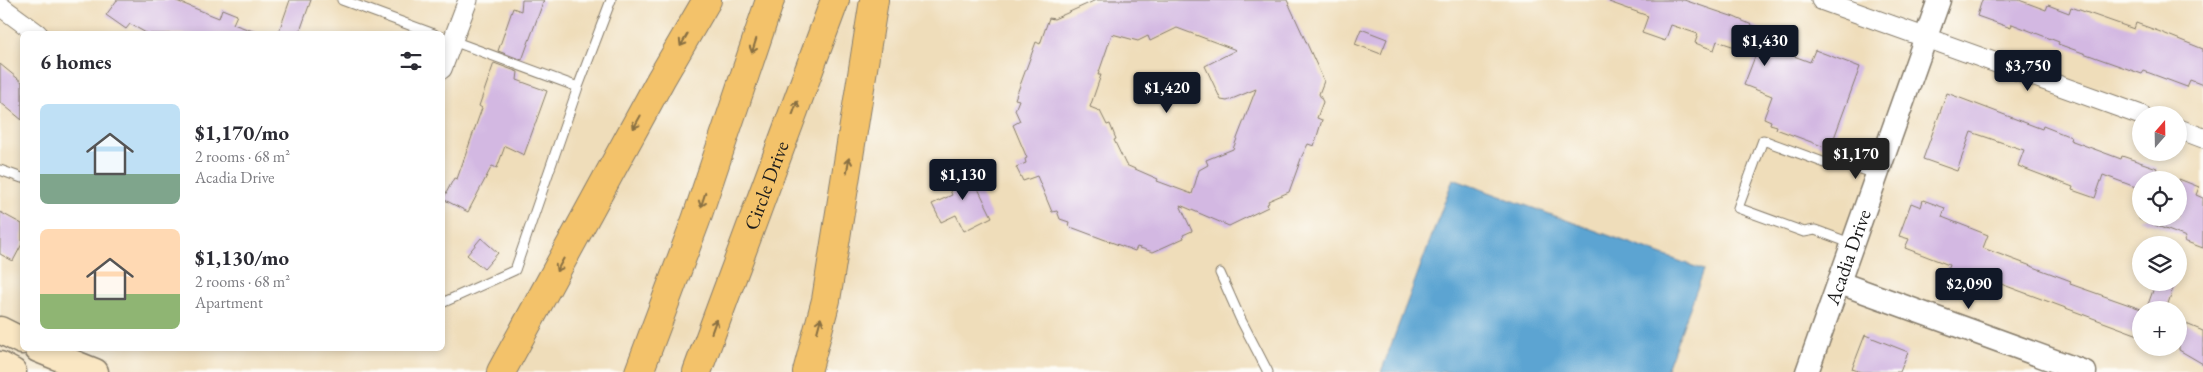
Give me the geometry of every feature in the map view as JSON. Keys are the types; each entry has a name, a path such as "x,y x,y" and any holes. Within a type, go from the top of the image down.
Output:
{"highway":[{"path":"501,372 660,79 707,0"},
{"path":"639,372 696,220 770,0"},
{"name":"Circle Drive","path":"697,372 835,0"},
{"path":"807,372 826,300 874,0"}],"main road":[{"path":"0,330 20,340"},
{"path":"43,351 95,372"}],"street":[{"path":"445,54 448,39 468,0"},
{"path":"1821,0 2132,112"},
{"name":"Acadia Drive","path":"1807,372 1939,0"},
{"path":"0,6 34,31"},
{"path":"2188,132 2203,138"},
{"path":"1840,283 2071,370"}],"lane":[{"path":"342,0 426,31"},
{"path":"445,302 514,270 578,86 611,0"},
{"path":"448,39 578,86"},
{"path":"1854,244 1815,230 1804,232 1738,208 1763,140 1828,164 1837,161 1877,175"},
{"path":"0,170 20,177"},
{"path":"1220,273 1240,318 1268,372"}],"water":[{"path":"1453,179 1704,270 1666,372 1381,372"}],"building":[{"path":"117,0 174,0 219,18 222,9 237,15 233,24 253,31 143,31 130,24 126,29 106,15"},
{"path":"290,0 311,0 300,31 279,31"},
{"path":"522,0 544,0 522,60 498,51 513,8 521,11"},
{"path":"1096,0 1287,0 1324,81 1319,94 1323,102 1317,118 1322,120 1314,146 1308,144 1289,192 1268,201 1268,207 1229,226 1180,205 1192,231 1183,235 1184,238 1153,252 1137,247 1135,251 1068,226 1069,222 1060,219 1057,211 1052,212 1037,176 1023,181 1016,167 1026,163 1025,159 1027,158 1013,125 1020,121 1015,110 1019,100 1015,99 1036,42 1040,44 1049,18 1054,19","holes":["1177,28 1236,50 1205,66 1221,100 1227,101 1256,89 1233,149 1206,160 1208,165 1199,170 1192,194 1157,181 1158,179 1126,165 1114,140 1116,139 1110,124 1107,125 1100,111 1090,107 1101,75 1098,75 1112,34 1138,41 1148,36 1150,41"]},
{"path":"1610,0 1684,0 1734,17 1772,34 1767,46 1810,62 1815,50 1860,67 1830,149 1776,129 1777,126 1770,124 1771,121 1764,118 1772,96 1744,85 1756,54 1717,41 1714,50 1695,43 1698,34 1671,25 1665,41 1642,33 1648,16 1609,2"},
{"path":"1982,0 2019,0 2046,10 2048,5 2069,13 2071,7 2134,29 2136,23 2158,31 2203,49 2203,85 2190,80 2187,87 2144,71 2142,74 2058,44 2059,42 2012,24 2011,28 1977,16"},
{"path":"1361,29 1387,39 1381,54 1355,44"},
{"path":"494,63 518,72 517,80 547,91 524,155 505,146 497,168 492,166 468,212 445,200 445,195 454,178 457,179 482,108 479,106"},
{"path":"0,64 20,80 20,118 0,102"},
{"path":"1947,93 2042,129 2043,126 2071,137 2070,140 2121,159 2122,156 2157,168 2156,171 2132,171 2132,186 2103,175 2095,198 2072,190 2073,187 2018,166 2024,150 1971,132 1957,171 1923,159"},
{"path":"967,166 992,217 964,231 956,215 941,222 932,204 952,195 944,177"},
{"path":"2187,182 2199,187 2196,195 2203,198 2203,248 2187,242 2187,236 2157,226 2187,226"},
{"path":"1923,200 1945,208 1942,217 1988,235 1983,248 2071,281 2070,284 2132,306 2132,333 1974,274 1971,281 1947,271 1949,265 1905,248 1909,239 1899,236 1911,203 1921,207"},
{"path":"0,212 20,223 20,248 13,261 0,254"},
{"path":"481,238 498,253 484,269 467,255"},
{"path":"2153,291 2172,291 2169,301 2149,301"},
{"path":"2187,324 2203,331 2203,364 2187,355"},
{"path":"1865,335 1908,352 1900,372 1861,372 1852,369"}]}
